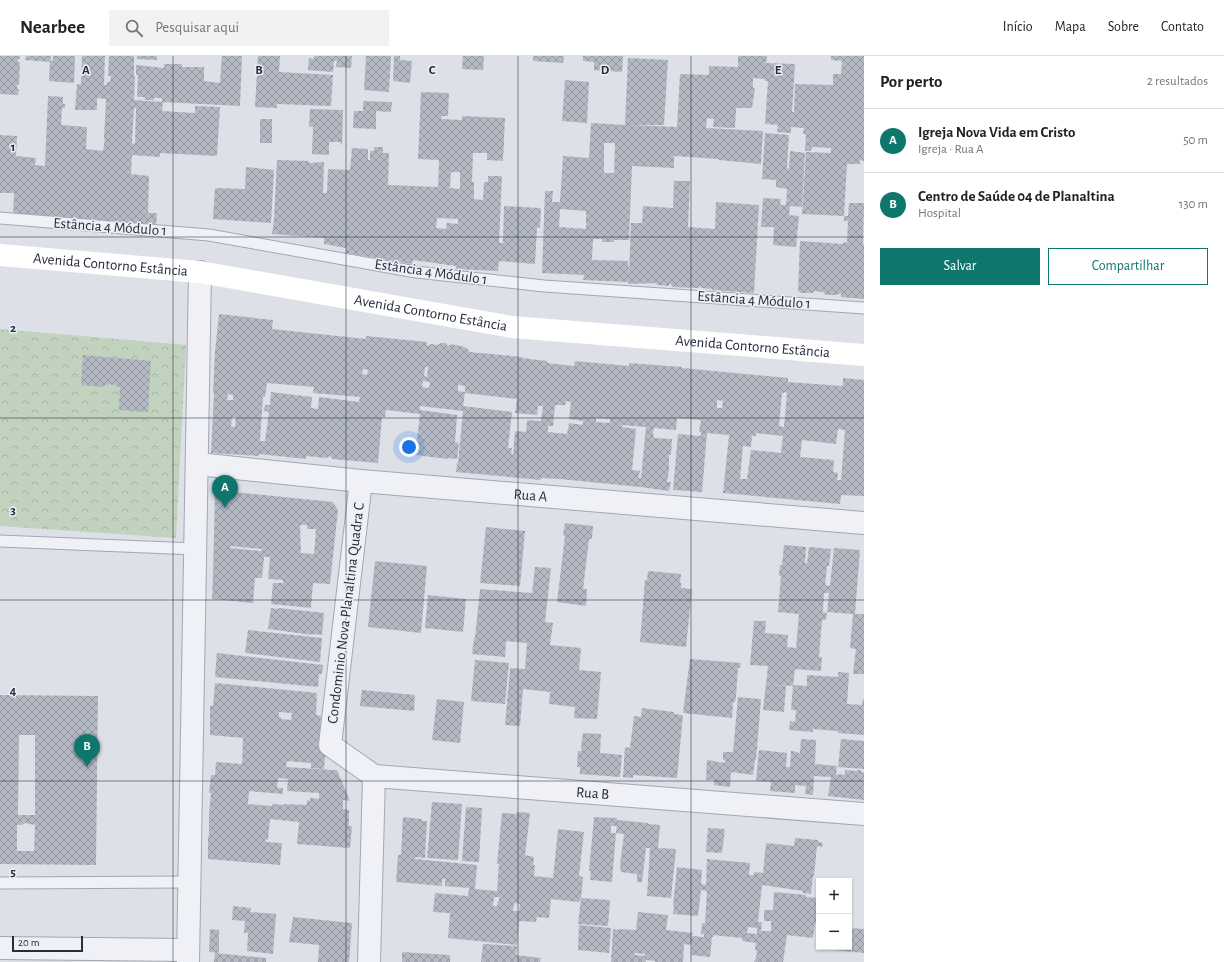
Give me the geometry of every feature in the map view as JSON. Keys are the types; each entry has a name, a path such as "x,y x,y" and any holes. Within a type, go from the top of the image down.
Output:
{"street":[{"name":"Avenida Contorno Estância","path":"0,255 200,272 512,327 864,355"},
{"path":"0,948 188,956 200,272"},
{"name":"Rua A","path":"197,464 361,481 864,523"},
{"name":"Condominio Nova Planaltina Quadra C","path":"361,481 330,745 374,776"},
{"path":"369,962 374,776"},
{"name":"Rua B","path":"374,776 864,814"}],"lane":[{"name":"Estância 4 Módulo 1","path":"0,218 209,235 416,272 544,286 864,308"},
{"path":"0,541 195,550"},
{"path":"1,883 189,882"}],"green space":[{"path":"0,329 186,345 176,538 0,526"}],"building":[{"path":"0,56 20,56 20,59 18,59 18,62 20,62 19,85 17,85 17,89 19,89 18,95 0,94"},
{"path":"26,56 51,56 50,62 25,60"},
{"path":"53,56 75,56 74,83 49,81 50,60 53,61"},
{"path":"82,56 105,56 104,85 107,85 107,82 110,82 111,76 108,76 109,56 134,56 134,100 163,102 162,111 195,113 195,106 220,107 217,156 160,153 160,157 132,155 131,174 149,176 148,213 157,213 156,224 42,220 42,215 13,214 14,193 0,193 0,135 17,136 16,156 36,158 35,165 45,166 48,96 63,97 63,104 65,104 65,108 62,108 61,125 87,127 86,149 103,151 105,139 106,99 97,98 97,110 75,110 77,84 81,84","holes":["134,108 136,108 135,144 132,143"]},
{"path":"137,56 157,56 157,60 137,59"},
{"path":"222,56 242,56 240,106 162,102 162,98 145,100 145,97 137,97 138,75 136,75 136,65 164,68 164,64 182,64 182,67 204,67 204,81 220,83"},
{"path":"258,56 280,56 279,72 333,75 331,106 277,104 277,108 255,107"},
{"path":"314,56 352,56 351,68 336,67 337,61 334,61 333,72 308,70 309,58 314,59"},
{"path":"366,56 391,56 389,92 364,90"},
{"path":"394,56 400,56 400,60 412,61 410,83 393,81"},
{"path":"463,56 484,56 483,70 462,69"},
{"path":"533,56 564,56 563,63 533,61"},
{"path":"583,56 623,56 622,72 594,70 594,62 583,61"},
{"path":"738,56 767,56 766,63 795,64 792,112 794,112 795,84 833,85 833,74 841,74 842,61 831,60 831,56 864,56 864,161 860,160 860,164 847,164 844,216 802,214 806,152 831,153 831,148 812,147 811,151 805,151 806,134 803,134 804,128 791,127 791,133 777,132 778,125 765,124 768,81 765,81 765,79 753,78 753,88 755,88 752,108 736,108 735,128 713,127 714,119 707,118 706,128 763,131 761,164 674,156 674,168 632,166 629,240 602,242 602,239 593,239 592,260 628,261 629,273 631,223 642,223 643,206 673,208 674,181 690,181 688,227 715,229 716,202 759,205 754,293 712,290 712,288 702,288 700,286 699,288 672,287 671,284 669,284 669,286 657,285 656,283 629,284 628,282 583,280 584,275 542,273 545,191 553,191 552,202 560,202 563,156 589,158 591,123 625,125 628,58 668,60 664,125 631,125 677,127 680,74 709,75 709,66 738,67","holes":["604,143 615,143 614,173 604,173","560,209 586,211 586,229 559,227"]},
{"path":"565,80 589,82 587,123 562,121"},
{"path":"421,92 449,93 448,116 442,116 441,119 462,120 462,116 505,118 503,161 487,160 487,153 473,153 472,182 474,182 474,199 483,200 484,182 488,182 488,176 502,176 499,243 503,243 504,206 541,208 540,228 537,227 535,264 499,261 498,271 456,269 456,266 413,260 412,264 346,253 346,248 324,244 324,238 272,234 277,160 309,161 309,163 324,162 323,193 327,193 328,169 350,170 352,148 368,149 368,160 370,160 370,151 374,151 374,147 383,147 383,153 389,153 388,185 438,187 439,160 418,159","holes":["451,172 460,172 460,189 450,188","437,218 458,219 458,224 447,223 446,229 436,228"]},
{"path":"363,101 392,102 391,112 376,111 376,129 353,128 354,111 363,111"},
{"path":"310,109 343,110 342,146 340,142 329,142 329,155 312,154 313,127 309,126"},
{"path":"260,119 272,119 272,143 260,143"},
{"path":"765,133 789,135 787,168 789,169 790,151 805,153 802,207 790,206 789,215 799,216 796,247 773,245 774,227 761,227 763,198 781,199 780,205 786,205 787,189 776,187 776,180 762,179"},
{"path":"246,167 274,170 271,223 213,219 215,188 245,189"},
{"path":"849,203 864,203 864,299 841,297 841,293 837,295 826,295 823,292 815,291 812,293 801,293 798,291 800,241 847,243 848,221 844,221 844,216 848,216"},
{"path":"219,314 273,320 272,329 366,339 366,336 427,342 427,346 431,344 437,345 446,343 448,346 451,344 465,347 469,350 469,352 522,357 547,361 547,363 574,366 575,361 629,366 629,363 788,378 788,382 843,386 843,378 864,380 864,496 841,495 840,504 723,493 729,435 707,433 702,492 673,490 678,434 701,436 701,432 699,432 701,420 677,418 676,430 654,428 653,432 654,438 672,439 671,455 669,454 667,482 671,482 669,491 560,479 541,478 541,480 456,472 463,411 420,406 420,410 457,415 455,442 459,443 457,459 415,455 420,414 386,410 385,417 382,417 378,463 332,459 330,456 326,458 306,456 306,459 259,454 259,456 211,453 215,352","holes":["425,367 428,367 427,377 424,376","363,369 368,370 367,375 362,374","423,381 430,382 429,388 422,387","267,383 314,387 313,393 360,397 359,402 319,397 318,409 311,408 312,397 271,392 270,405 265,405 264,411 269,412 265,441 260,441 263,397 265,397","458,385 465,386 465,392 458,391","784,392 787,393 784,427 779,426 782,393","465,393 517,399 515,413 537,415 538,406 543,406 541,421 527,420 526,432 515,431 513,455 511,454 512,448 508,448 512,412 463,406","228,394 233,395 233,400 227,400","717,400 723,401 722,408 717,408","566,401 571,402 569,419 583,421 583,425 569,423 567,434 548,432 548,426 553,426 555,405 565,405","232,417 236,417 235,427 231,426","596,418 610,419 610,423 596,422","622,425 646,427 641,478 638,478 640,471 632,470 636,429 622,427","838,429 845,430 841,480 837,480 838,473 833,472 834,460 800,457 802,440 836,444","756,433 783,436 781,453 751,450 747,479 740,479 743,446 751,447 752,436 756,436"]},
{"path":"83,355 151,361 148,412 119,410 120,387 117,387 116,385 106,384 103,387 81,385"},
{"path":"215,490 333,502 338,510 330,584 313,583 311,608 271,604 273,583 283,583 283,580 268,579 270,557 264,557 262,578 255,578 253,603 212,599","holes":["300,525 307,525 307,529 316,529 314,554 301,553","230,546 262,549 262,551 230,548"]},
{"path":"565,523 593,526 592,539 589,539 583,589 587,589 586,606 557,602 565,536 563,535"},
{"path":"486,527 525,531 520,586 480,583"},
{"path":"784,545 806,547 805,563 807,563 809,547 831,549 825,585 830,586 834,548 860,550 855,614 864,614 864,674 853,674 856,649 850,648 853,614 827,612 829,593 824,593 823,612 827,613 826,620 822,620 819,657 822,657 821,671 795,669 793,686 766,684 768,666 750,665 754,621 766,621 765,633 788,635 787,647 796,648 799,614 778,612 781,576 779,576 780,565 782,565"},
{"path":"375,561 427,566 421,633 368,627"},
{"path":"535,567 551,568 545,622 553,623 550,645 581,648 579,670 601,672 597,719 574,718 575,707 549,704 550,692 523,689 520,726 505,725 510,668 525,669 527,643 506,641 505,657 472,654 480,589 532,593"},
{"path":"648,571 681,574 681,588 692,589 686,647 640,642 645,580 647,580"},
{"path":"428,595 466,599 463,632 425,628"},
{"path":"271,608 324,613 322,635 268,629"},
{"path":"248,630 322,638 320,662 245,653"},
{"path":"217,653 323,665 322,674 319,674 318,687 215,677"},
{"path":"690,659 741,663 740,668 738,668 736,697 735,702 733,702 732,718 683,713"},
{"path":"475,660 509,663 505,704 471,701"},
{"path":"838,672 849,673 847,704 862,705 864,699 864,735 813,729 813,732 789,730 790,721 795,722 796,710 791,710 793,685 807,686 807,675 838,677"},
{"path":"215,683 317,693 316,715 321,716 319,743 326,744 324,769 311,768 311,763 287,761 286,767 337,770 350,801 343,800 343,809 349,810 349,826 352,826 350,848 297,844 299,822 270,819 268,840 265,839 265,841 282,843 280,865 208,859 211,793 209,793 211,775 215,775 216,762 242,764 243,738 210,735 210,706 213,706","holes":["279,712 292,713 291,720 281,719 281,717 279,717","278,778 288,779 287,791 319,793 319,799 310,798 310,801 307,800 307,805 272,804 272,806 248,804 249,791 283,794 283,788 277,788"]},
{"path":"766,684 786,686 784,712 763,710"},
{"path":"362,690 415,695 414,711 360,706"},
{"path":"0,695 98,696 96,865 0,864","holes":["19,735 35,735 35,815 18,815","24,823 35,825 34,851 17,851 17,825 22,825"]},
{"path":"738,697 761,699 756,760 753,775 731,772 730,787 714,785 714,780 706,780 707,760 725,763 725,760 723,760 723,752 733,752"},
{"path":"437,699 464,702 460,743 432,740"},
{"path":"642,708 674,712 674,714 683,715 677,778 633,775 633,778 623,777 625,747 630,748 634,716 641,717"},
{"path":"583,733 601,734 600,753 622,755 620,777 580,774 580,767 577,767 578,751 582,751"},
{"path":"801,739 816,740 815,764 837,766 836,775 845,775 845,770 861,770 861,772 864,772 864,800 828,796 831,777 814,776 813,795 805,794 806,786 795,785 795,793 770,791 771,782 756,781 759,750 787,753 786,767 790,767 791,751 800,753"},
{"path":"841,739 864,741 864,769 838,767"},
{"path":"432,802 462,804 458,860 427,858"},
{"path":"466,807 482,808 479,862 462,861"},
{"path":"517,812 530,813 525,855 534,857 534,876 553,878 558,829 584,832 579,876 583,877 581,899 580,898 579,902 551,899 549,918 537,917 536,922 519,921 517,945 448,938 450,913 433,912 435,893 468,896 469,888 445,886 445,879 442,879 442,886 396,882 398,855 401,855 403,817 427,821 425,858 415,857 415,859 477,865 475,889 497,891 499,864 497,864 502,813 516,814","holes":["494,897 499,897 497,906 493,906","514,903 520,904 519,911 513,911"]},
{"path":"594,817 617,818 617,820 660,825 658,848 676,849 671,898 647,896 650,848 646,848 642,882 637,882 637,874 621,872 620,865 624,834 616,833 612,882 590,880 591,871 589,871","holes":["611,826 617,826 616,833 611,833"]},
{"path":"708,828 725,829 722,853 706,852"},
{"path":"795,838 818,840 818,842 823,843 822,847 817,846 811,894 803,893 803,891 762,885 758,922 762,922 761,931 771,931 771,921 764,921 764,910 773,910 774,892 806,895 806,897 816,898 816,923 813,938 787,935 783,962 754,962 756,959 757,950 755,950 756,943 742,941 742,938 713,935 710,957 691,955 692,945 684,944 683,962 655,962 646,960 646,962 611,962 613,929 636,930 638,912 668,915 666,930 693,933 692,936 704,937 704,934 701,934 702,923 705,923 707,891 701,890 698,916 673,914 677,867 702,870 701,884 706,885 707,859 750,863 749,875 754,875 754,872 763,873 766,843 794,846","holes":["748,927 757,928 757,934 747,933","635,953 645,954 645,956 634,955"]},
{"path":"581,898 610,900 608,926 578,924"},
{"path":"233,906 251,908 250,912 276,914 273,954 247,951 248,933 244,933 245,921 232,920"},
{"path":"293,917 352,923 349,962 318,962 319,945 289,942"},
{"path":"579,925 611,928 609,953 578,950"},
{"path":"852,928 864,929 864,953 834,950 852,950"},
{"path":"210,929 219,930 219,953 209,952"},
{"path":"483,944 517,946 516,955 541,958 540,962 481,962"},
{"path":"402,952 450,955 450,962 402,962"},
{"path":"215,953 266,958 266,962 214,962"}],"place":[{"name":"Igreja Nova Vida em Cristo","path":"225,508"},
{"name":"Centro de Saúde 04 de Planaltina","path":"87,767"}]}
